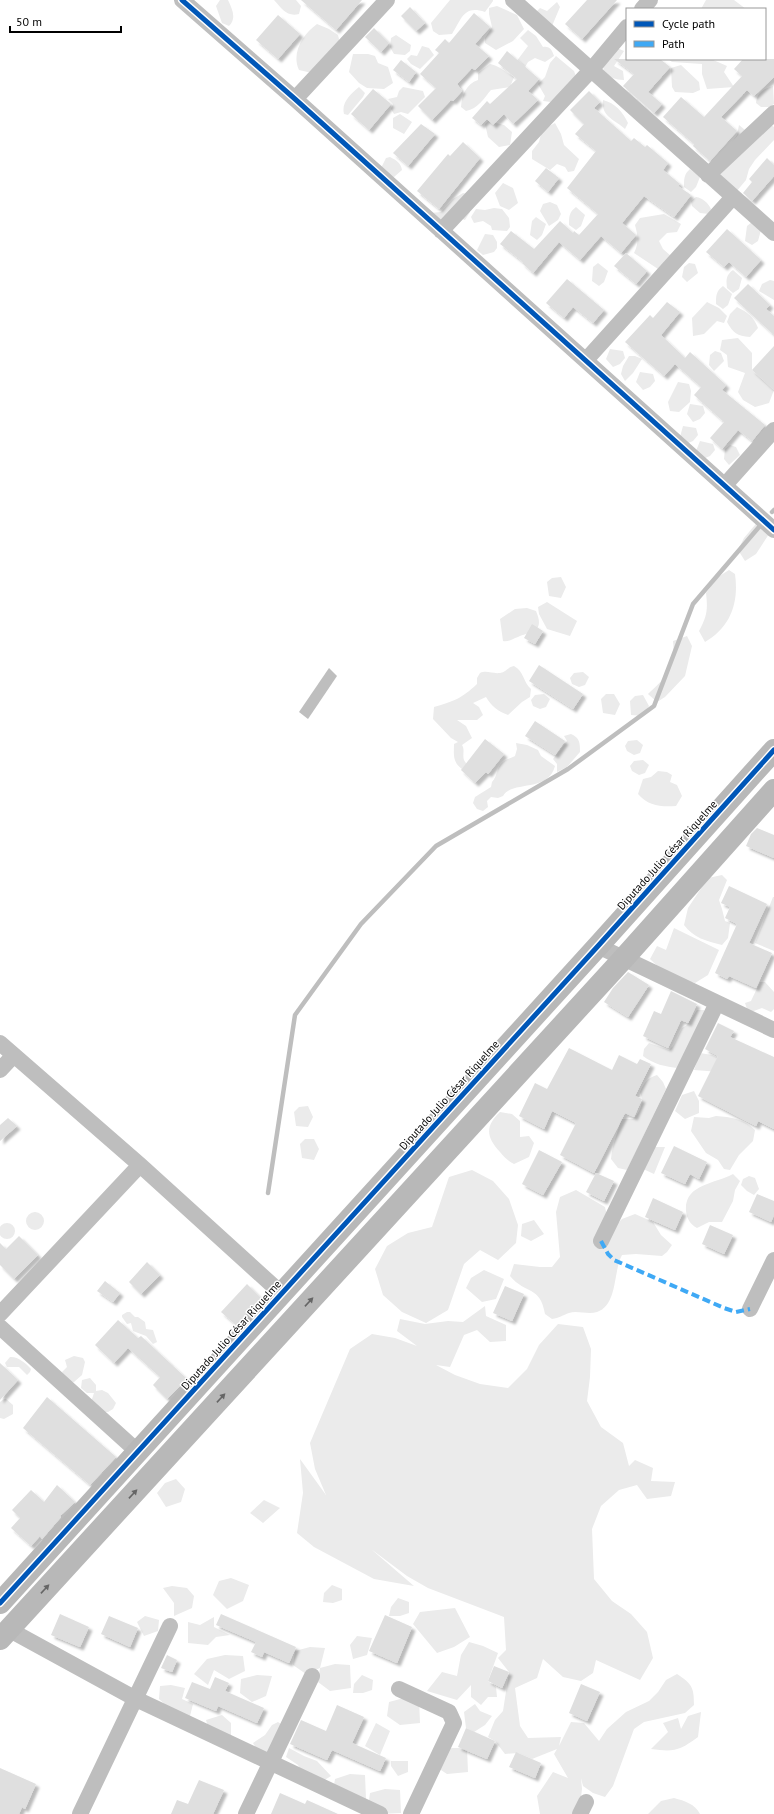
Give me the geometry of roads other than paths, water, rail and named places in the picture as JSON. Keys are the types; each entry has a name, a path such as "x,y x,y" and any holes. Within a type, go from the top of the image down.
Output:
{"street":[{"path":"182,0 296,99 774,530"},
{"path":"296,99 387,0"},
{"path":"513,0 774,233"},
{"path":"643,8 650,0"},
{"path":"441,231 592,69 626,28"},
{"path":"708,175 774,113"},
{"path":"586,360 733,198"},
{"path":"725,485 774,430"},
{"name":"Diputado Julio César Riquelme","path":"3,1600 598,946 774,750"},
{"path":"380,1814 136,1699 4,1634 624,958 773,792 746,782"},
{"path":"598,946 774,1030"},
{"path":"601,1241 717,1003"},
{"path":"0,1043 140,1165 282,1294"},
{"path":"0,1070 14,1055"},
{"path":"0,1314 140,1165"},
{"path":"750,1309 774,1260"},
{"path":"0,1327 138,1452"},
{"path":"3,1600 24,1613"},
{"path":"80,1814 170,1626"},
{"path":"246,1814 312,1676"},
{"path":"399,1689 449,1712 454,1723 411,1814"}],"waterway":[{"path":"268,1193 295,1015 361,924 436,846 568,769 654,706 693,604 759,527"}]}
